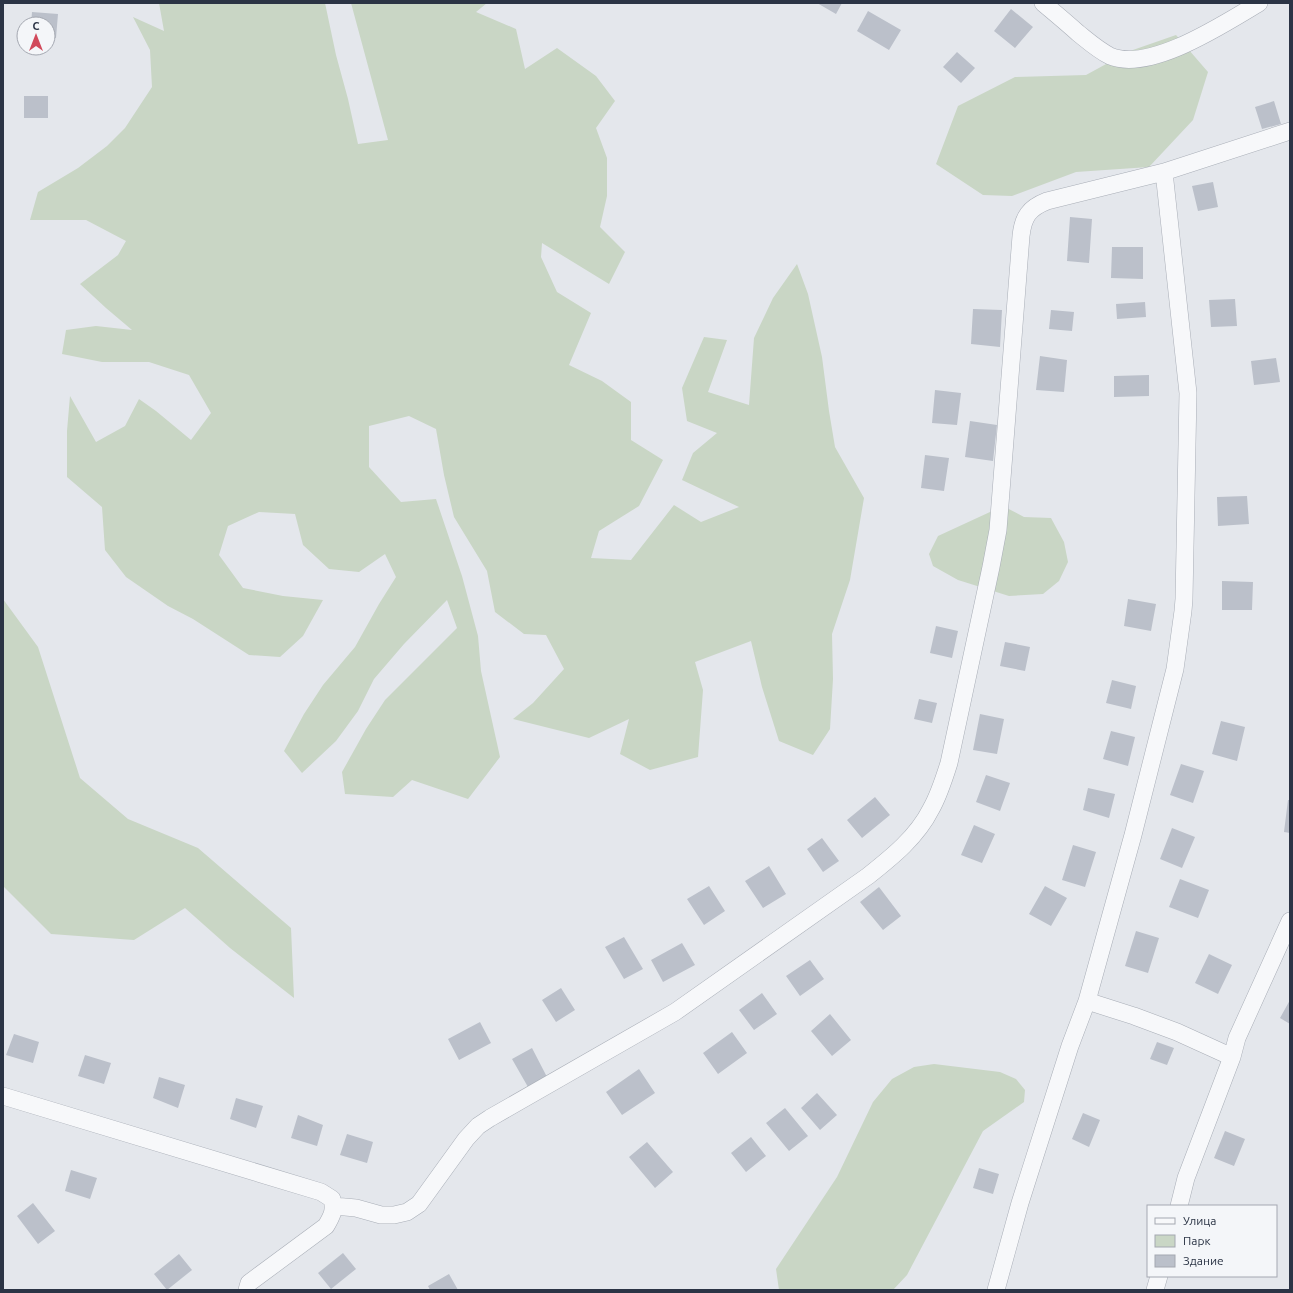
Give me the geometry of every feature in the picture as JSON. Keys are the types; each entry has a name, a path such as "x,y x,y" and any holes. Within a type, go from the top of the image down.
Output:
{"street":[{"path":"1043,3 1095,47 1111,56 1124,60 1146,58 1175,48 1203,35 1259,3"},
{"path":"334,1206 356,1208 381,1215 394,1215 407,1212 419,1204 466,1139 478,1126 680,1008 868,876 895,855 922,824 935,802 949,763 991,567 998,530 1021,236 1024,219 1039,204 1047,201 1164,172 1290,131"},
{"path":"996,1290 1020,1203 1070,1046 1087,1002 1133,835 1175,669 1183,611 1188,393 1164,172"},
{"path":"1179,1205 1186,1178 1232,1057 1237,1038 1290,921"},
{"path":"1087,1002 1134,1016 1232,1057"},
{"path":"3,1096 321,1192 332,1199 334,1206 331,1217 326,1226 249,1283 247,1290"},
{"path":"1155,1290 1159,1277"}],"green space":[{"path":"159,3 325,3 358,144 388,140 351,3 487,3 476,12 516,29 525,69 557,48 596,76 615,101 596,128 607,158 607,196 600,227 625,252 609,284 542,243 541,257 557,292 591,313 569,365 602,381 631,402 631,440 663,460 639,506 599,531 591,558 631,560 674,505 701,522 739,507 682,480 693,453 717,433 687,421 682,388 704,337 727,340 708,392 749,405 754,338 773,298 797,264 808,294 822,357 835,447 864,498 850,580 832,634 833,679 830,729 813,755 779,741 762,687 751,641 695,662 703,690 698,757 650,770 620,754 629,719 589,738 513,719 533,703 564,669 546,635 524,634 495,612 487,571 454,517 444,475 436,429 409,416 369,426 369,467 401,502 436,499 462,576 478,636 481,671 500,757 468,799 412,780 393,797 345,794 342,772 366,729 385,700 457,628 447,600 404,644 374,679 358,711 336,741 302,773 284,751 304,714 323,685 355,647 396,577 385,554 359,572 329,569 303,545 295,514 259,512 228,526 219,555 243,588 283,596 323,600 303,636 280,657 249,655 193,619 168,606 126,577 105,550 102,507 67,477 67,431 70,396 96,442 125,426 139,399 191,440 211,413 189,375 149,362 102,362 62,354 66,330 96,326 132,330 80,284 118,255 126,241 86,220 30,220 38,192 78,168 107,146 125,128 152,87 150,50 133,17 164,31"},
{"path":"1176,35 1208,72 1193,120 1149,167 1076,172 1012,196 983,195 936,164 958,106 1015,77 1086,75 1130,51"},
{"path":"1003,506 1024,517 1051,518 1064,542 1068,562 1059,581 1043,594 1009,596 958,580 933,566 929,554 938,536"},
{"path":"3,599 38,647 80,778 128,819 198,848 291,928 294,998 230,948 185,908 134,940 51,934 3,886"},
{"path":"934,1064 1000,1072 1016,1079 1025,1090 1024,1102 983,1131 907,1275 893,1290 779,1290 776,1269 837,1177 873,1102 892,1079 914,1067"}],"building":[{"path":"817,3 842,3 836,14"},
{"path":"1011,9 1033,27 1015,48 994,31"},
{"path":"868,11 901,30 889,50 857,31"},
{"path":"32,12 58,14 56,38 56,16 32,16"},
{"path":"957,52 975,68 961,83 943,67"},
{"path":"24,96 48,96 48,118 24,118"},
{"path":"1274,101 1281,124 1262,129 1255,107"},
{"path":"1213,182 1218,207 1198,211 1192,186"},
{"path":"1070,217 1092,219 1089,263 1067,261"},
{"path":"1112,247 1143,247 1143,279 1111,278"},
{"path":"1235,299 1237,326 1211,327 1209,300"},
{"path":"1145,302 1146,317 1117,319 1116,304"},
{"path":"973,309 1002,310 1000,347 971,344"},
{"path":"1051,310 1074,312 1072,331 1049,329"},
{"path":"1040,356 1067,360 1064,392 1036,390"},
{"path":"1276,358 1280,382 1254,385 1251,361"},
{"path":"1149,375 1149,396 1114,397 1114,376"},
{"path":"935,390 961,393 957,425 932,423"},
{"path":"970,421 997,425 993,461 965,457"},
{"path":"925,455 949,458 944,491 921,488"},
{"path":"1247,496 1249,524 1218,526 1217,497"},
{"path":"1222,581 1253,582 1252,610 1222,610"},
{"path":"1128,599 1156,604 1151,631 1124,626"},
{"path":"936,626 958,631 952,658 930,653"},
{"path":"1005,642 1030,647 1025,671 1000,666"},
{"path":"1112,680 1136,686 1131,709 1106,703"},
{"path":"919,699 937,703 932,723 914,719"},
{"path":"980,714 1004,719 997,754 973,750"},
{"path":"1221,721 1245,727 1237,761 1212,754"},
{"path":"1111,731 1135,737 1128,766 1103,759"},
{"path":"1181,764 1204,771 1193,803 1170,795"},
{"path":"986,775 1010,783 1000,811 976,802"},
{"path":"1088,788 1115,794 1109,818 1083,810"},
{"path":"875,797 890,815 862,838 847,820"},
{"path":"1288,800 1290,800 1290,833 1284,832"},
{"path":"974,825 995,834 982,863 961,855"},
{"path":"1172,828 1195,837 1182,868 1160,859"},
{"path":"822,838 839,861 823,872 807,849"},
{"path":"1073,845 1096,852 1085,887 1062,880"},
{"path":"769,866 786,894 763,908 745,881"},
{"path":"1180,879 1209,890 1198,918 1169,907"},
{"path":"709,886 725,911 704,925 687,899"},
{"path":"1045,886 1067,898 1051,926 1029,914"},
{"path":"879,887 901,916 883,930 860,902"},
{"path":"1136,931 1159,938 1148,973 1125,966"},
{"path":"624,937 643,969 624,979 605,947"},
{"path":"682,943 695,965 663,982 651,960"},
{"path":"1209,954 1232,965 1218,994 1195,983"},
{"path":"810,960 824,979 800,996 786,976"},
{"path":"561,988 575,1010 556,1022 542,1000"},
{"path":"762,993 777,1014 754,1030 739,1010"},
{"path":"1290,1000 1290,1024 1280,1018"},
{"path":"830,1014 851,1040 832,1056 811,1031"},
{"path":"480,1022 491,1043 459,1060 448,1039"},
{"path":"732,1032 747,1053 718,1074 703,1053"},
{"path":"14,1034 39,1042 33,1063 6,1055"},
{"path":"1157,1042 1174,1048 1167,1065 1150,1059"},
{"path":"532,1048 547,1077 528,1087 512,1059"},
{"path":"85,1055 111,1063 104,1084 78,1076"},
{"path":"639,1069 655,1093 622,1115 606,1092"},
{"path":"159,1077 185,1085 178,1108 153,1098"},
{"path":"817,1093 837,1115 820,1130 801,1108"},
{"path":"236,1098 263,1106 256,1128 230,1119"},
{"path":"785,1108 808,1136 789,1151 766,1123"},
{"path":"1083,1113 1100,1120 1089,1147 1072,1139"},
{"path":"298,1115 323,1125 317,1146 291,1138"},
{"path":"1225,1131 1245,1139 1234,1166 1214,1158"},
{"path":"347,1134 373,1142 367,1163 340,1155"},
{"path":"751,1137 766,1156 746,1172 731,1153"},
{"path":"647,1142 673,1172 655,1188 629,1157"},
{"path":"979,1168 999,1174 993,1194 973,1188"},
{"path":"71,1170 97,1178 90,1199 65,1191"},
{"path":"33,1203 55,1231 38,1244 17,1216"},
{"path":"343,1253 356,1269 331,1289 318,1273"},
{"path":"179,1254 192,1270 167,1290 154,1274"},
{"path":"449,1274 458,1290 430,1290 428,1286"}]}
